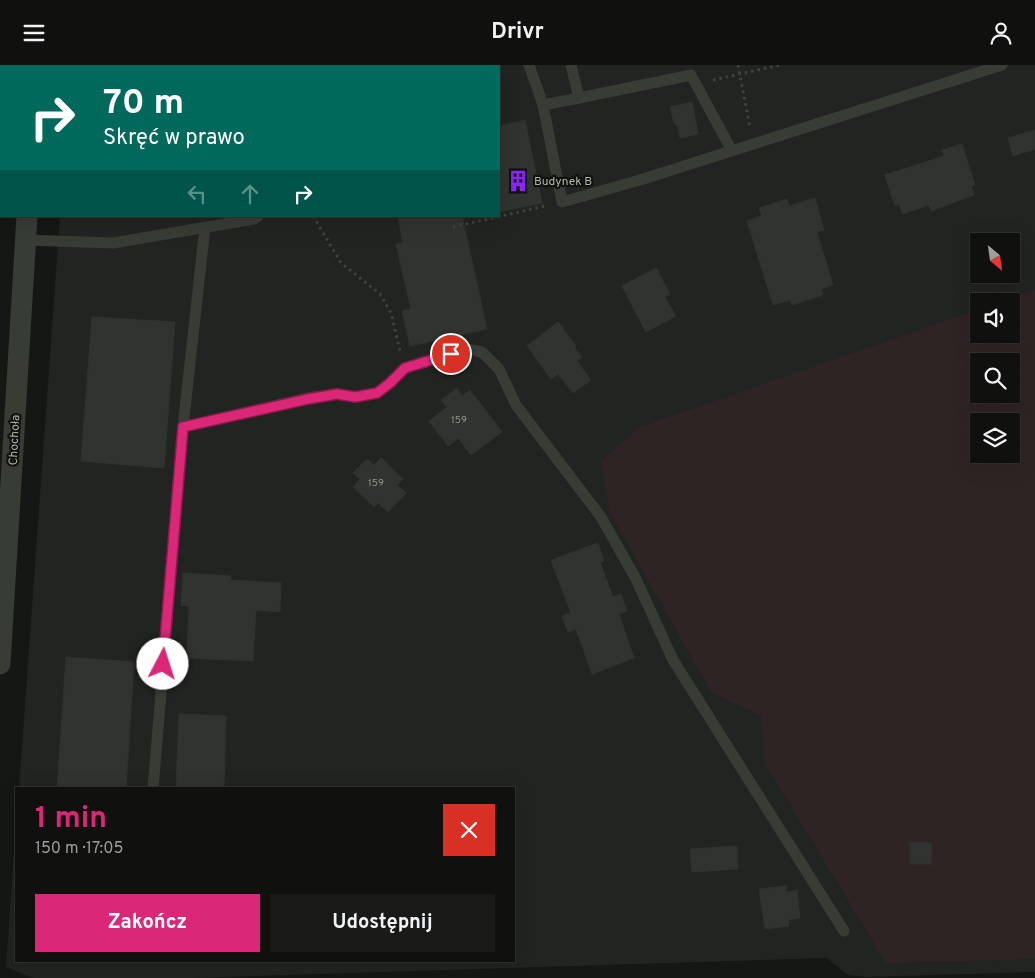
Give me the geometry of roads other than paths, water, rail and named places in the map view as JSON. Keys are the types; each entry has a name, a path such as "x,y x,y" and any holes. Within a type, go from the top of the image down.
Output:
{"street":[{"name":"Chochoła","path":"0,664 6,486 27,217"}],"lane":[{"path":"529,65 543,105 562,203 753,145 1002,65"},
{"path":"571,65 579,98"},
{"path":"543,105 692,75 732,151"},
{"path":"25,240 113,243 257,217"},
{"path":"153,787 183,427 205,227"},
{"path":"183,427 308,399 337,394 355,397 377,393 405,368 467,349 482,352 499,369 516,405 601,517 636,579 673,660 844,931"}],"place":[{"name":"Budynek B","path":"518,181"}]}
